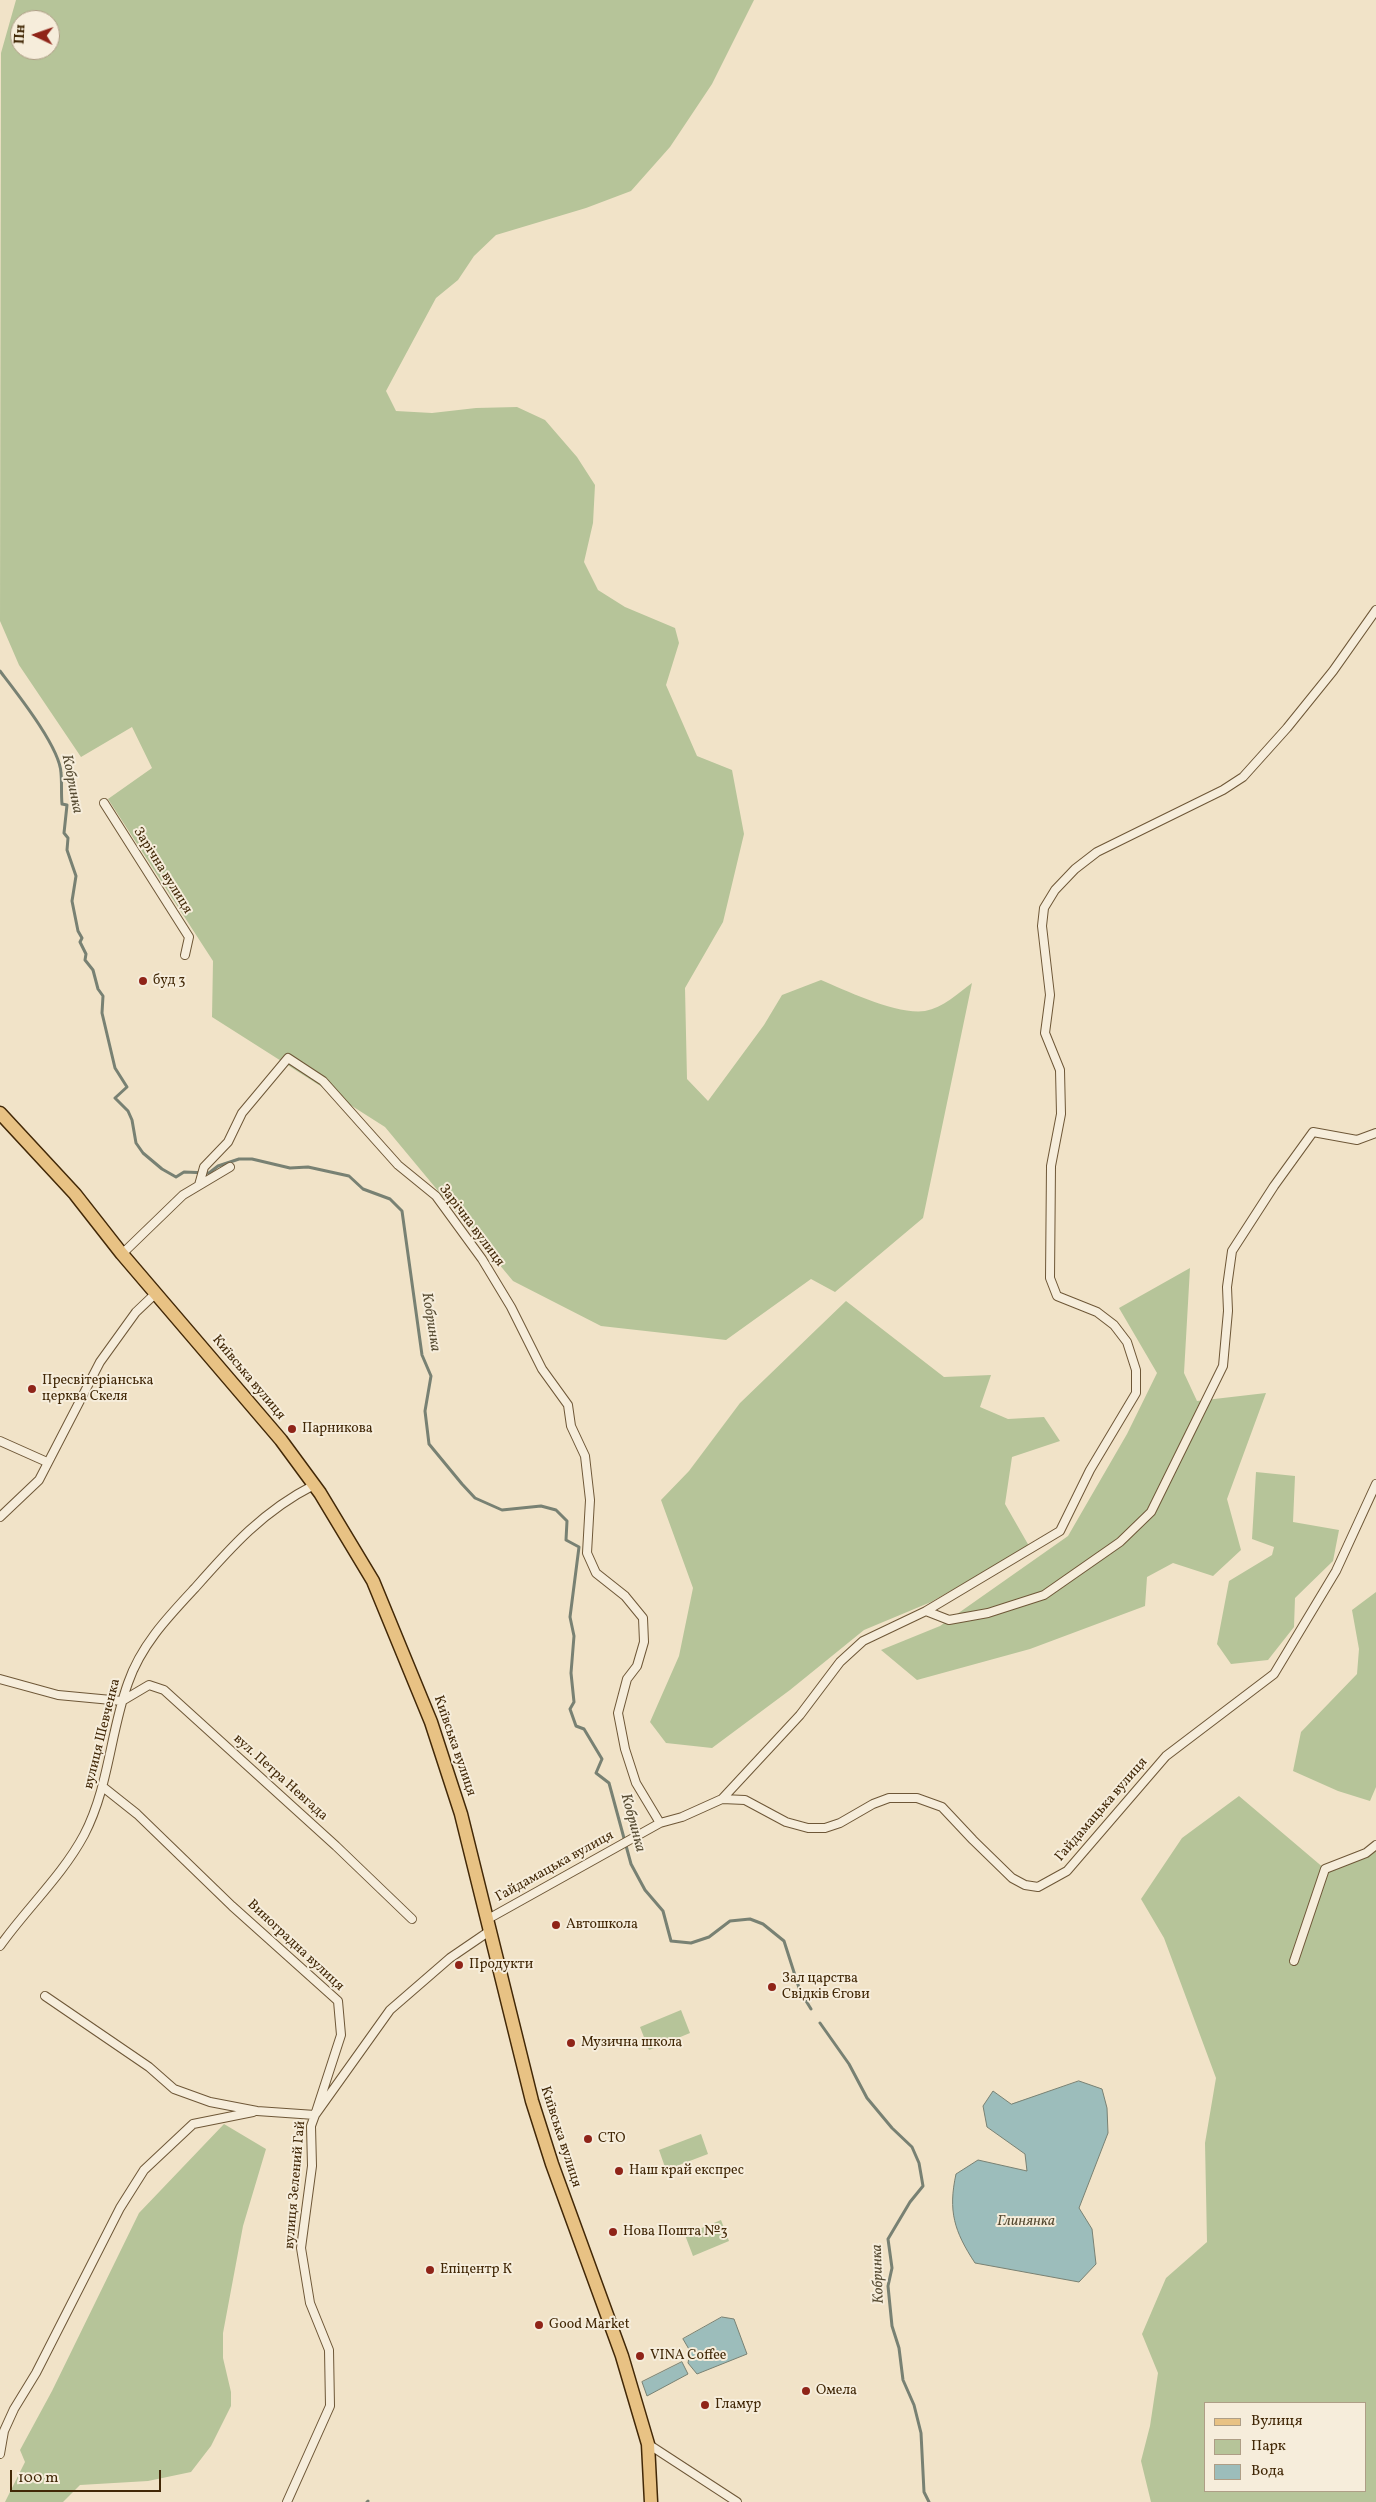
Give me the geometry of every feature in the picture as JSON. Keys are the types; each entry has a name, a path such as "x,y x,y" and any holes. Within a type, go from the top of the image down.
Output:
{"main road":[{"name":"Київська вулиця","path":"0,1113 75,1194 122,1254 281,1440 314,1485 373,1581 400,1643 448,1771 471,1848 532,2101 552,2164 622,2356 648,2444 651,2502"}],"street":[{"name":"Гайдамацька вулиця","path":"489,1924 660,1823 682,1817 722,1799 800,1715 840,1662 863,1641 926,1611 1060,1531 1090,1470 1136,1393 1136,1370 1127,1342 1114,1325 1097,1312 1057,1296 1050,1278 1051,1166 1061,1114 1060,1070 1045,1033 1050,995 1042,926 1044,908 1056,890 1075,870 1097,852 1223,790 1243,777 1287,728 1333,671 1376,610"},
{"name":"Зарічна вулиця","path":"104,803 190,938 185,955"},
{"name":"Зарічна вулиця","path":"200,1181 204,1166 228,1142 242,1113 288,1058 323,1081 398,1165 436,1196 482,1259 511,1307 542,1369 568,1405 571,1426 585,1456 590,1500 587,1553 596,1573 625,1596 643,1618 644,1642 637,1666 627,1679 618,1714 625,1749 636,1783 660,1823"},
{"path":"926,1611 949,1620 988,1613 1044,1595 1120,1542 1151,1512 1223,1366 1228,1311 1227,1287 1232,1252 1274,1186 1313,1132 1357,1140 1376,1133"},
{"path":"122,1254 200,1181 230,1167"},
{"path":"0,1518 39,1480 100,1362 136,1312 156,1293"},
{"path":"0,1441 47,1462"},
{"name":"Гайдамацька вулиця","path":"722,1799 745,1800 786,1822 808,1828 825,1828 840,1823 873,1804 889,1798 917,1798 942,1807 1012,1878 1025,1884 1038,1886 1066,1871 1166,1756 1274,1674 1336,1571 1376,1484"},
{"name":"вулиця Шевченка","path":"0,1946 46,1890 84,1836 104,1786 128,1681 142,1652 160,1625 228,1549 258,1520 288,1498 314,1485"},
{"path":"0,1678 58,1695 122,1701"},
{"name":"вул. Петра Невгада","path":"122,1701 149,1685 172,1695 336,1846 412,1920"},
{"name":"Виноградна вулиця","path":"104,1786 137,1814 232,1906 338,2001 341,2034 315,2115"},
{"path":"1294,1961 1325,1869 1366,1853 1376,1845"},
{"name":"вулиця Зелений Гай","path":"287,2502 330,2406 329,2350 310,2303 301,2248 312,2166 311,2126 315,2115 390,2010 489,1924"},
{"path":"45,1996 148,2067 174,2088 210,2102 257,2111 315,2115"},
{"path":"0,2454 4,2430 11,2416 40,2364 120,2208 144,2170 193,2124 257,2111"},
{"path":"648,2444 737,2502"}],"green space":[{"path":"16,0 754,0 712,84 670,147 631,191 586,208 496,235 474,256 458,280 436,298 386,391 396,411 432,413 476,408 517,407 545,420 577,457 595,485 593,523 584,562 598,590 625,607 675,628 679,643 666,685 697,756 732,770 744,834 723,922 685,988 687,1079 708,1101 764,1025 782,995 821,980 887,1006 925,1011 938,1007 972,983 923,1218 835,1292 811,1279 726,1340 601,1326 513,1281 385,1127 212,1017 213,961 108,799 152,768 132,727 81,757 19,665 0,621 1,53 10,21 10,60 60,60 60,10 13,10"},
{"path":"1190,1268 1184,1373 1197,1401 1266,1393 1227,1499 1241,1550 1213,1576 1173,1563 1147,1577 1145,1606 1030,1649 917,1680 881,1650 940,1626 1068,1536 1127,1434 1157,1373 1119,1308"},
{"path":"846,1301 944,1377 991,1375 980,1407 1008,1419 1044,1417 1060,1441 1012,1457 1005,1504 1029,1546 931,1602 864,1630 790,1690 712,1748 666,1743 650,1722 679,1656 693,1588 661,1500 689,1471 740,1403"},
{"path":"1256,1472 1295,1476 1293,1522 1339,1530 1333,1561 1295,1598 1294,1627 1268,1660 1231,1664 1217,1644 1229,1581 1272,1555 1274,1547 1252,1539"},
{"path":"1376,1592 1376,1787 1370,1801 1338,1791 1293,1771 1301,1732 1357,1674 1359,1649 1352,1610"},
{"path":"1239,1796 1325,1869 1376,1845 1376,2502 1151,2502 1141,2461 1150,2426 1158,2373 1142,2334 1166,2278 1207,2242 1205,2143 1216,2078 1164,1938 1141,1899 1182,1838"},
{"path":"681,2010 690,2033 649,2050 640,2027"},
{"path":"224,2124 266,2149 243,2226 223,2333 223,2358 231,2392 231,2406 211,2446 191,2472 148,2481 80,2485 63,2502 5,2502 25,2462 20,2450 52,2391 139,2213"},
{"path":"701,2134 708,2154 666,2170 659,2150"},
{"path":"721,2220 729,2241 693,2256 685,2235"}],"water":[{"name":"Глинянка","path":"1079,2081 1102,2089 1107,2108 1108,2133 1079,2208 1092,2229 1096,2264 1079,2282 975,2263 962,2241 955,2220 953,2199 956,2174 978,2160 1027,2171 1025,2154 987,2127 983,2106 993,2091 1011,2104"},
{"path":"722,2317 734,2319 747,2354 697,2374 688,2363 690,2351 683,2339"},
{"path":"682,2362 688,2374 647,2396 642,2382"}],"waterway":[{"name":"Кобринка","path":"0,671 36,720 59,762 62,804 67,805 64,833 68,838 67,850 76,876 72,901 78,931 82,938 80,942 86,954 85,960 93,970 98,989 103,996 102,1013 115,1068 127,1087 115,1098 128,1111 132,1120 136,1143 143,1153 162,1169 176,1177 184,1172 209,1173 218,1166 239,1159 252,1159 290,1168 308,1167 349,1176 363,1189 390,1199 402,1211 422,1355 431,1376 425,1411 429,1444 475,1498 502,1510 541,1506 556,1510 567,1521 566,1540 579,1547 570,1617 574,1636 571,1673 574,1702 570,1709 576,1726 584,1729 602,1759 596,1773 609,1783 631,1864 645,1890 663,1911 671,1941 691,1943 709,1937 730,1921 750,1919 763,1924 784,1941 800,1991 811,2009"},
{"name":"Кобринка","path":"820,2023 849,2064 867,2098 892,2128 912,2147 919,2163 923,2186 910,2202 888,2239 892,2268 888,2286 892,2326 899,2348 903,2380 914,2405 921,2433 924,2492 929,2502"}],"place":[{"name":"буд 3","path":"143,981"},
{"name":"Пресвітеріанська церква Скеля","path":"32,1389"},
{"name":"Парникова","path":"292,1429"},
{"name":"Автошкола","path":"556,1925"},
{"name":"Продукти","path":"459,1965"},
{"name":"Зал царства Свідків Єгови","path":"772,1987"},
{"name":"Музична школа","path":"571,2043"},
{"name":"СТО","path":"588,2139"},
{"name":"Наш край експрес","path":"619,2171"},
{"name":"Нова Пошта №3","path":"613,2232"},
{"name":"Епіцентр К","path":"430,2270"},
{"name":"Good Market","path":"539,2325"},
{"name":"VINA Coffee","path":"640,2356"},
{"name":"Омела","path":"806,2391"},
{"name":"Гламур","path":"705,2405"}]}
